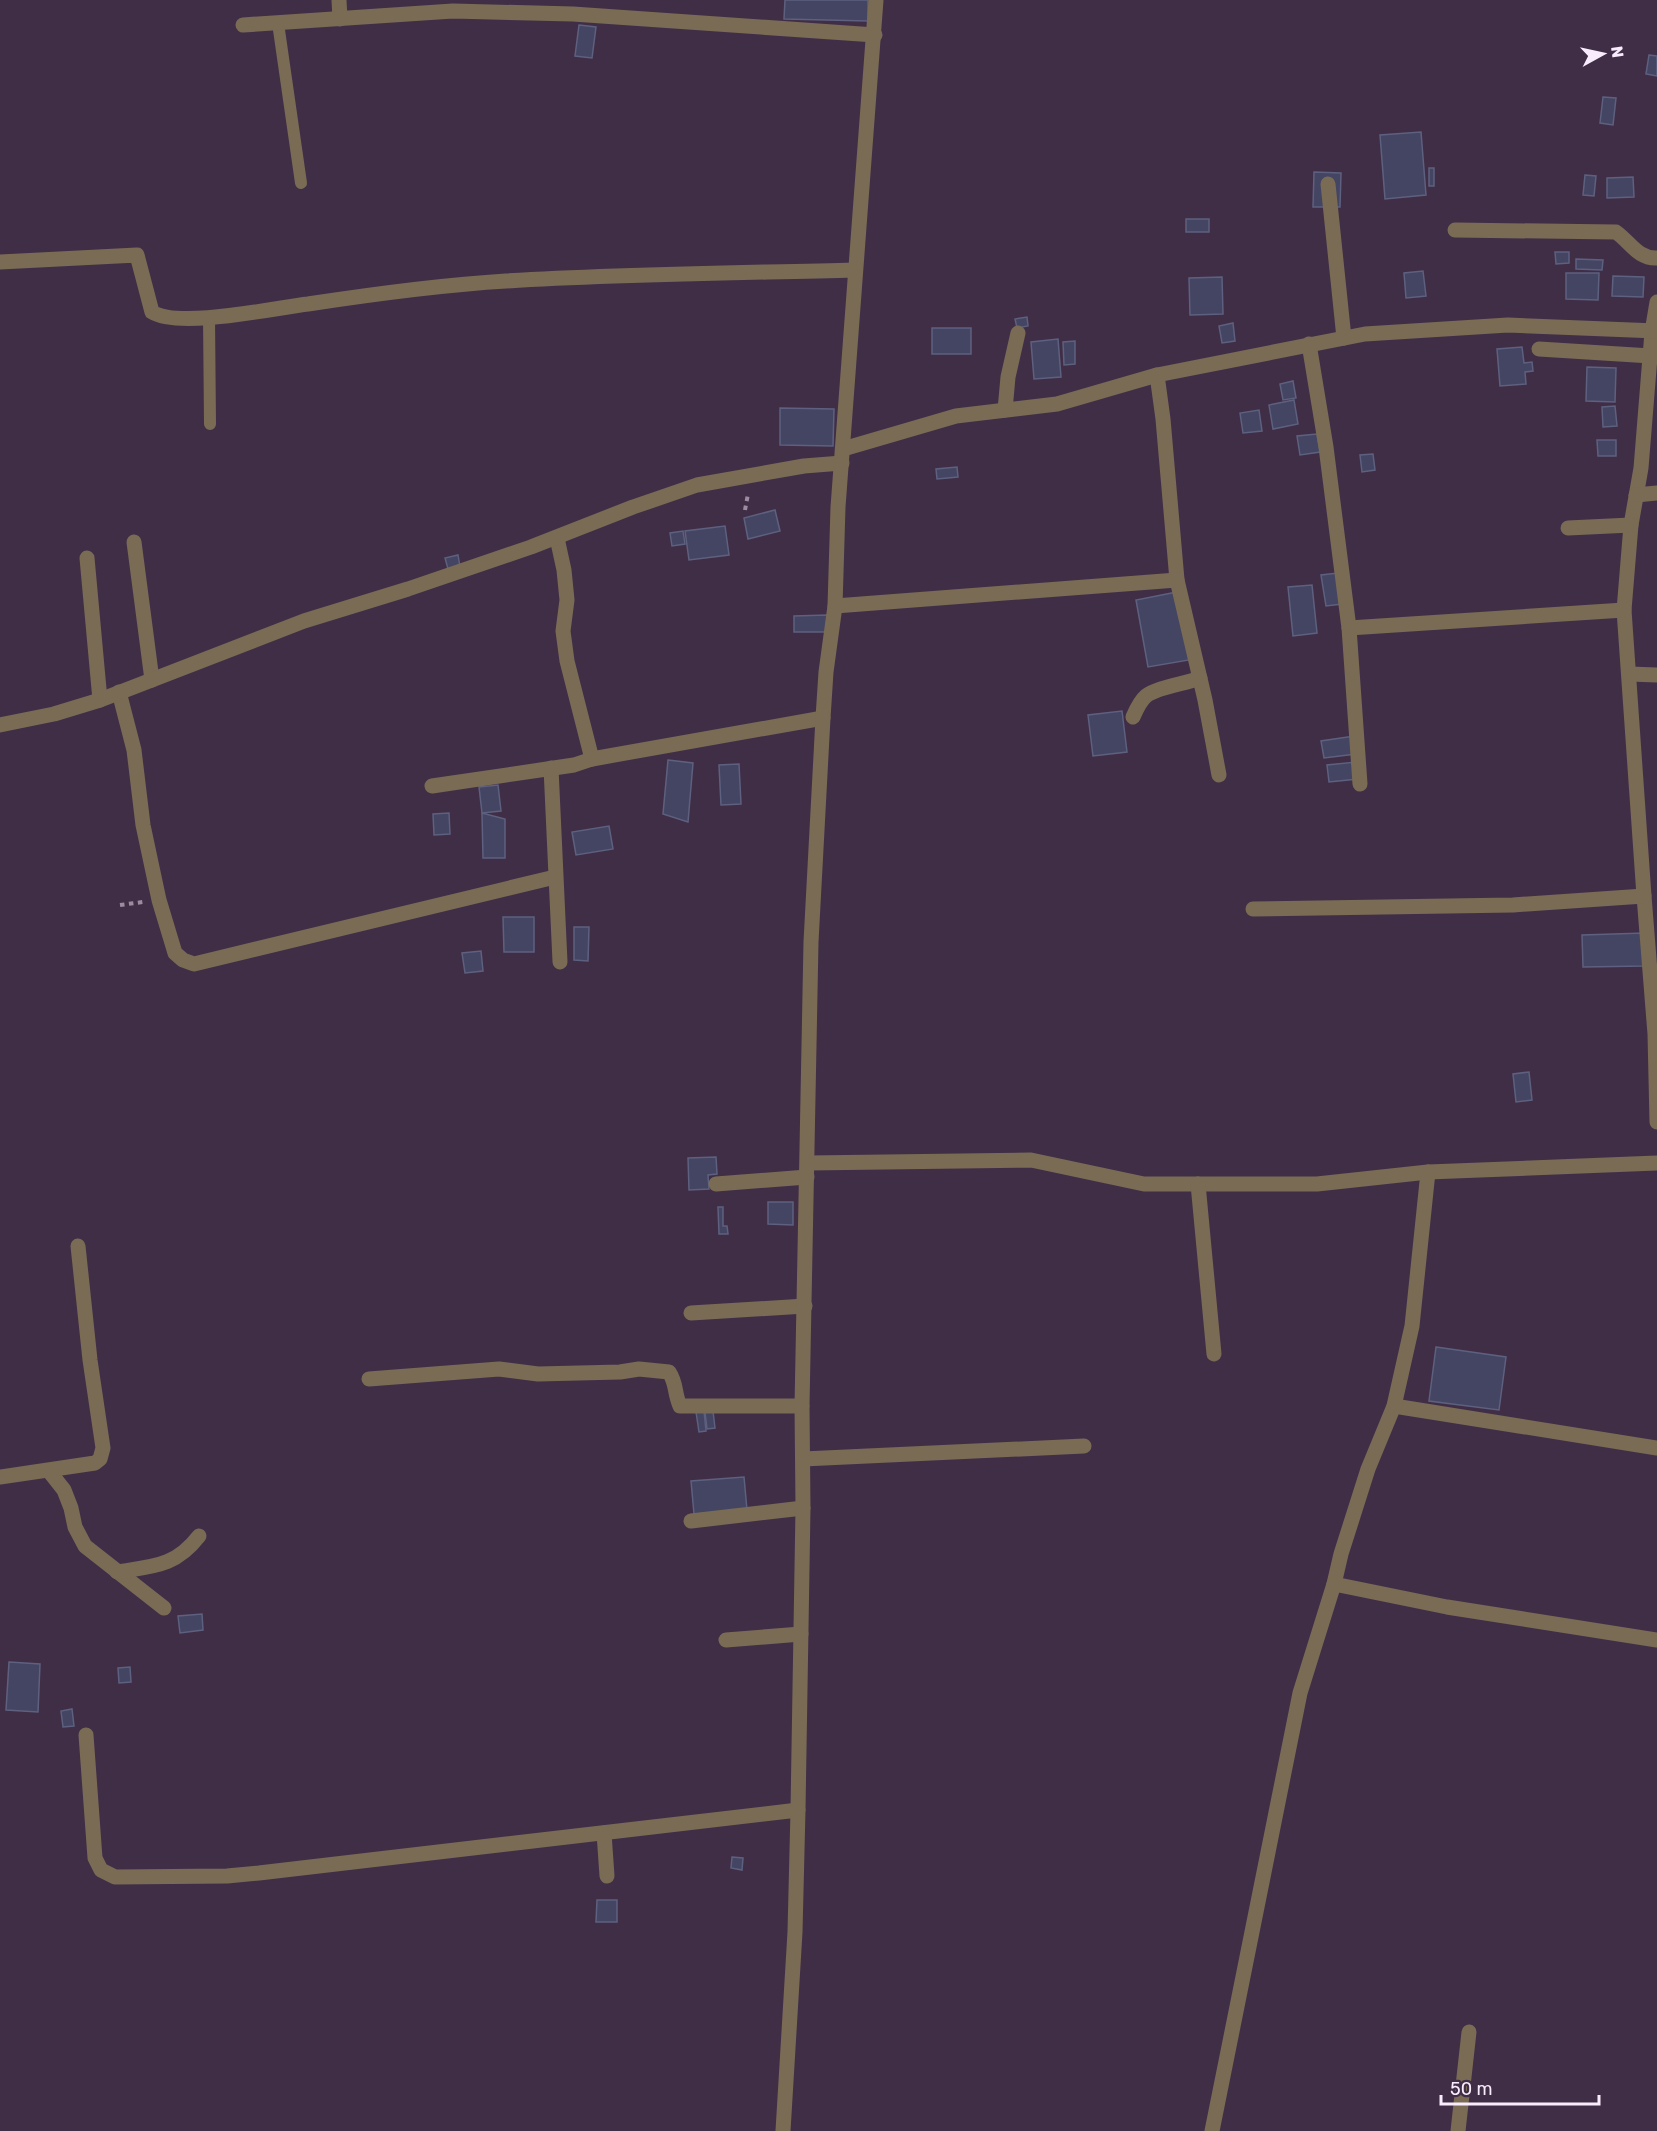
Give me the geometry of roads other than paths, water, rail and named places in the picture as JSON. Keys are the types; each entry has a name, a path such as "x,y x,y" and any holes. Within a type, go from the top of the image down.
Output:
{"street":[{"path":"339,0 340,19"},
{"path":"783,2131 795,1932 798,1809 803,1508 802,1406 811,942 826,672 835,606 838,507 876,0"},
{"path":"243,25 453,11 573,14 875,35"},
{"path":"1328,184 1344,338"},
{"path":"1455,230 1616,232 1628,241 1635,251 1648,258 1657,258"},
{"path":"0,262 137,255 152,312 168,318 209,318 383,293 504,281 855,270"},
{"path":"1657,302 1631,525 1624,610 1656,1034 1657,1122"},
{"path":"0,724 54,714 100,700 304,621 408,589 557,538 633,507 697,485 804,466 843,456 956,416 1057,404 1156,375 1365,334 1508,325 1654,332"},
{"path":"1005,410 1018,333"},
{"path":"1309,344 1326,447 1349,628 1360,784"},
{"path":"1539,350 1651,356"},
{"path":"1156,375 1163,419 1177,580 1200,678 1219,775"},
{"path":"1636,495 1657,493"},
{"path":"1569,528 1631,525"},
{"path":"557,538 564,570 567,600 563,631 567,660 592,759"},
{"path":"134,542 153,680"},
{"path":"87,558 100,700"},
{"path":"835,606 1177,580"},
{"path":"1349,628 1624,610"},
{"path":"1629,674 1657,675"},
{"path":"1133,717 1144,698 1158,689 1174,687 1200,678"},
{"path":"119,692 134,750 143,825 159,900 175,953 183,960 194,964 555,877"},
{"path":"432,786 574,765 592,759 823,718"},
{"path":"551,768 560,962"},
{"path":"1253,909 1513,905 1644,896"},
{"path":"716,1184 807,1170 1031,1160 1144,1184 1317,1184 1428,1172 1657,1163"},
{"path":"1212,2131 1300,1693 1335,1584 1341,1554 1368,1469 1394,1406 1412,1326 1428,1172"},
{"path":"1198,1184 1214,1354"},
{"path":"0,1477 95,1463 100,1459 103,1448 90,1360 78,1246"},
{"path":"691,1313 805,1306"},
{"path":"369,1379 499,1369 538,1374 620,1372 639,1369 669,1372 676,1382 676,1397 680,1406 802,1406"},
{"path":"1394,1406 1657,1448"},
{"path":"803,1459 1084,1446"},
{"path":"49,1471 64,1490 75,1527 85,1546 164,1608"},
{"path":"691,1521 803,1508"},
{"path":"117,1572 155,1566 177,1559 199,1536"},
{"path":"1335,1584 1447,1607 1657,1640"},
{"path":"726,1640 801,1634"},
{"path":"86,1735 95,1858 101,1870 115,1877 237,1875 355,1863 798,1809"},
{"path":"604,1833 607,1876"},
{"path":"1458,2131 1469,2032"}],"lane":[{"path":"278,23 301,183"},
{"path":"209,318 210,424"}]}
